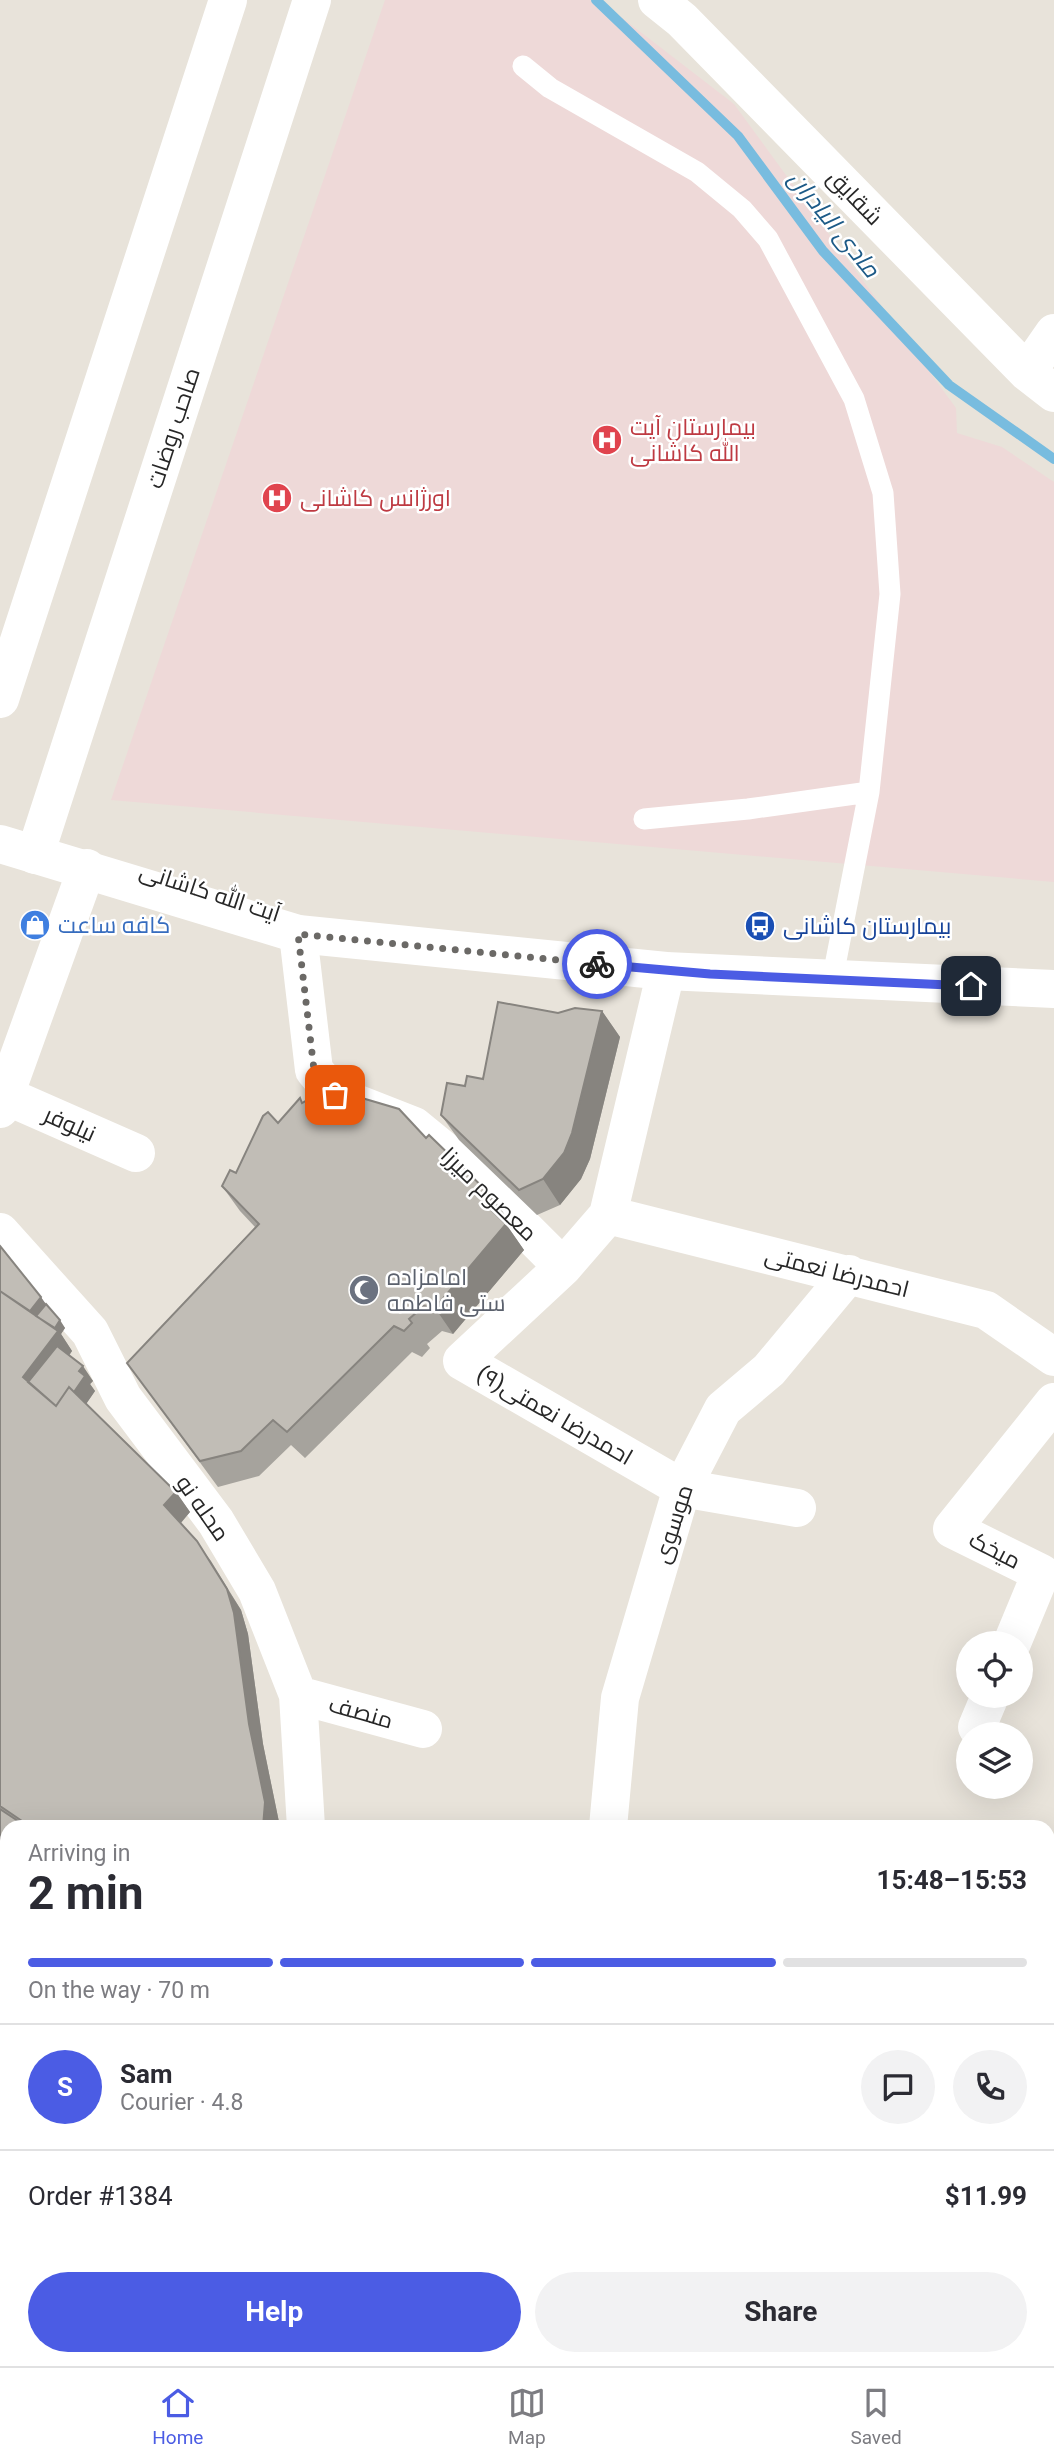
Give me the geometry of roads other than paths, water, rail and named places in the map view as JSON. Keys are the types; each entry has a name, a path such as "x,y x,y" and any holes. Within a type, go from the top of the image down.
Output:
{"street":[{"path":"0,699 228,0"},
{"name":"صاحب روضات","path":"25,846 312,0"},
{"name":"شقایق","path":"678,7 1041,383"},
{"path":"1041,383 1054,333"},
{"name":"آیت الله کاشانی","path":"25,846 298,934 666,971 834,972 1054,989"},
{"path":"2,1102 35,1020 88,868"},
{"name":"معصوم میرزا","path":"298,934 314,1070 335,1095 414,1126 458,1162 563,1267"},
{"name":"احمدرضا نعمتی(۹)","path":"666,971 608,1215 563,1267 462,1361 682,1488"},
{"name":"نیلوفر","path":"2,1102 136,1153"},
{"name":"احمدرضا نعمتی","path":"608,1215 986,1310 1054,1357"},
{"name":"محله نو","path":"0,1233 90,1332 123,1398 216,1522 257,1591 298,1695 306,1820"},
{"name":"موسوی","path":"609,1820 620,1698 682,1488 723,1409 769,1370 849,1274"},
{"name":"میخک","path":"1017,1631 1041,1573 952,1528 1054,1402"},
{"path":"682,1488 797,1508"},
{"name":"منصف","path":"298,1695 423,1729"}],"lane":[{"path":"523,66 550,88 696,172 742,209 768,239 854,399 883,493 890,594 869,792 834,972"},
{"path":"644,819 748,809 869,792"},
{"name":"آیت الله کاشانی","path":"0,825 25,846 303,922 491,949 834,972 1054,972"}],"waterway":[{"name":"مادی الیادران","path":"596,0 738,136 823,251 949,385 1054,459"}],"place":[{"name":"بیمارستان آیت الله کاشانی","path":"607,440"},
{"name":"اورژانس کاشانی","path":"277,498"},
{"name":"کافه ساعت","path":"35,925"},
{"name":"بیمارستان کاشانی","path":"760,926"},
{"name":"امامزاده ستی فاطمه","path":"364,1290"}]}
